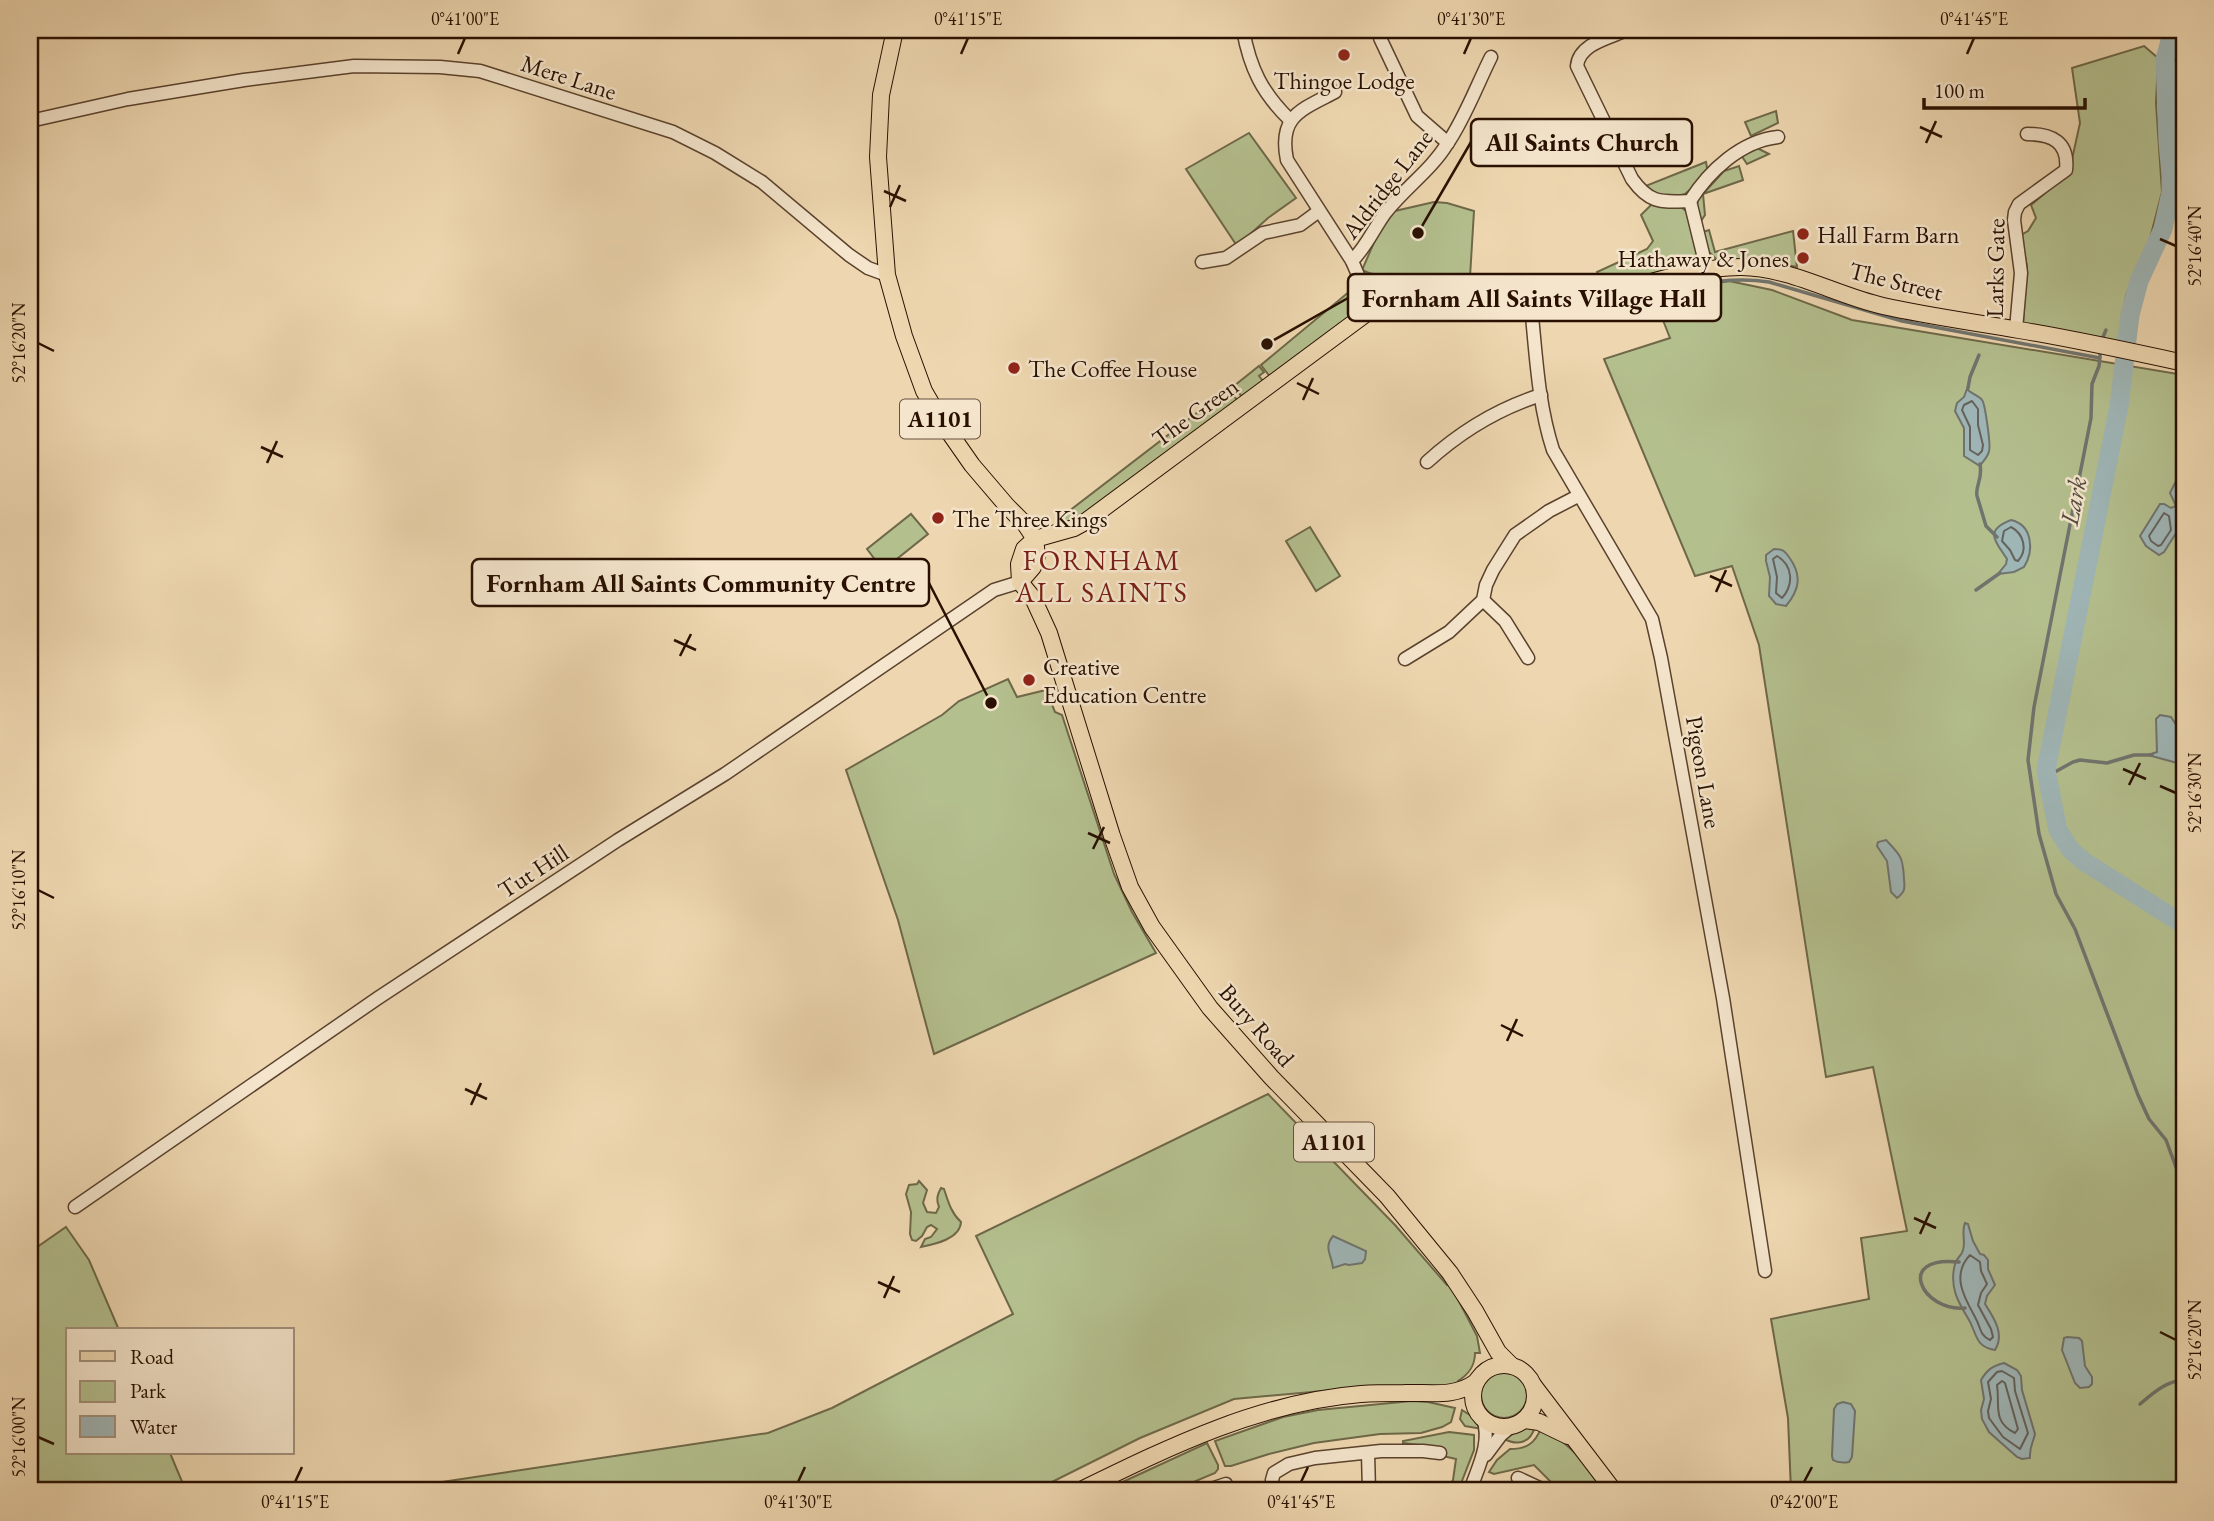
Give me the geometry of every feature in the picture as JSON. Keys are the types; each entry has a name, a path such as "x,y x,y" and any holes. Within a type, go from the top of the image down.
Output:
{"main road":[{"name":"A1101","path":"895,30 881,95 878,157 887,275 904,336 924,391 972,464 1035,539"},
{"name":"The Street","path":"1375,307 1406,295 1452,290 1531,306 1551,307 1704,269 1744,267 1805,278 1880,306 2015,329 2184,363"},
{"name":"The Green","path":"1035,539 1085,522 1375,307"},
{"path":"1020,582 1019,564 1024,550 1035,539"},
{"name":"Bury Road","path":"1020,582 1033,598 1049,633 1130,887 1152,927 1203,999 1235,1038 1387,1196 1450,1273 1497,1352 1511,1365"},
{"name":"Bury Road","path":"1479,1378 1485,1356 1480,1320"},
{"path":"1079,1491 1207,1432 1265,1412 1328,1398 1406,1392 1434,1394 1466,1389 1490,1367 1511,1365 1525,1372 1614,1491"},
{"path":"1479,1378 1473,1398 1481,1416"},
{"path":"1518,1423 1534,1405 1534,1386"},
{"path":"1434,1394 1461,1404 1492,1424 1503,1427 1539,1422 1573,1438"}],"street":[{"path":"1243,30 1248,57 1259,84 1290,120"},
{"path":"1627,30 1588,47 1578,58 1577,66 1641,191 1659,202 1690,201"},
{"path":"1380,38 1417,116 1448,144"},
{"name":"Aldridge Lane","path":"1352,261 1397,198 1448,144 1491,57"},
{"name":"Mere Lane","path":"30,121 128,99 354,66 394,65 487,72 673,132 715,153 762,182 849,256 868,268 887,275"},
{"path":"1335,92 1300,111 1290,120 1284,145 1287,160 1352,261 1375,307"},
{"name":"Larks Gate","path":"2015,329 2021,273 2015,212 2019,204 2066,170 2067,162 2067,154 2054,138 2027,134"},
{"path":"1704,269 1690,201 1726,161 1762,139 1778,137"},
{"path":"1202,262 1226,258 1263,233 1300,225 1319,211"},
{"name":"Pigeon Lane","path":"1531,306 1546,430 1553,450 1652,619 1723,998 1765,1271"},
{"path":"1427,462 1468,429 1511,405 1541,396"},
{"path":"1405,659 1449,632 1483,600 1493,570 1515,535 1549,511 1578,496"},
{"name":"Tut Hill","path":"75,1207 389,991 618,840 725,774 994,590 1020,582"},
{"path":"1483,600 1506,621 1528,658"},
{"path":"1470,1491 1486,1442 1486,1427 1481,1416"},
{"path":"1480,1464 1501,1435 1518,1423"},
{"path":"1368,1453 1369,1491"},
{"path":"1274,1491 1274,1473 1289,1464 1315,1458 1368,1453 1440,1453"},
{"path":"1518,1478 1546,1491"},
{"path":"1205,1491 1226,1484"}],"green space":[{"path":"2182,30 2184,203 2176,195 2169,95 2172,67"},
{"path":"2144,46 2158,58 2156,103 2162,192 2148,246 2136,268 2126,296 2119,344 2023,323 2027,267 2021,235 2028,231 2036,218 2031,205 2069,173 2080,123 2072,68"},
{"path":"1776,111 1778,123 1751,136 1745,122"},
{"path":"1249,133 1296,198 1268,218 1237,246 1186,169"},
{"path":"1757,148 1769,154 1747,164 1741,155"},
{"path":"1706,162 1708,174 1685,194 1668,199 1643,187"},
{"path":"1739,166 1743,180 1703,194 1724,171"},
{"path":"1700,192 1703,194 1705,215 1699,224 1696,209"},
{"path":"1434,202 1474,211 1470,277 1400,278 1362,270 1383,222 1395,211"},
{"path":"1652,204 1681,207 1686,211 1696,239 1695,259 1691,265 1604,288 1597,272 1647,249 1653,241 1641,215"},
{"path":"1709,230 1715,252 1793,231 1797,267 1771,262 1770,270 1717,260 1707,250 1703,232"},
{"path":"1729,281 1772,290 1852,320 2184,375 2184,1491 1791,1491 1788,1418 1771,1319 1869,1299 1861,1238 1907,1231 1873,1067 1826,1077 1759,645 1732,566 1695,576 1604,359 1670,338 1653,295"},
{"path":"1356,286 1363,299 1362,309 1271,378 1261,365"},
{"path":"1259,366 1264,372 1259,376 1263,381 1242,397 1234,386"},
{"path":"1228,389 1238,401 1074,522 1065,522 1060,518"},
{"path":"911,514 928,534 883,570 867,549"},
{"path":"1310,527 1340,576 1316,591 1286,541"},
{"path":"1008,679 1017,697 1046,690 1055,712 1062,715 1114,874 1156,953 934,1054 898,920 846,770 942,715 959,701"},
{"path":"1268,1094 1395,1225 1447,1285 1450,1284 1477,1336 1480,1353 1475,1353 1473,1366 1458,1381 1459,1386 1356,1388 1234,1399 1140,1438 1034,1491 382,1491 768,1433 832,1408 1013,1314 976,1236"},
{"path":"919,1181 927,1190 923,1203 927,1212 936,1213 941,1188 944,1189 952,1211 961,1222 960,1228 952,1237 921,1247 925,1239 931,1237 937,1229 931,1225 916,1241 912,1240 911,1212 906,1194 909,1185"},
{"path":"66,1227 89,1260 118,1328 66,1328 66,1454 170,1454 186,1491 30,1491 30,1252"},
{"path":"1504,1372 1520,1379 1527,1395 1520,1411 1504,1418 1488,1411 1481,1395 1488,1379"},
{"path":"1412,1401 1455,1408 1451,1422 1421,1433 1380,1434 1314,1443 1231,1466 1225,1466 1215,1441 1283,1417 1318,1410"},
{"path":"1462,1410 1476,1419 1482,1429 1465,1426 1460,1419"},
{"path":"1535,1426 1523,1442 1504,1439 1515,1430"},
{"path":"1541,1428 1585,1463 1607,1491 1560,1491 1534,1465 1494,1474 1489,1472 1497,1460 1510,1449 1525,1447 1533,1442"},
{"path":"1449,1432 1474,1435 1474,1450 1458,1491 1447,1491 1453,1480 1456,1459 1443,1456 1444,1448 1403,1443"},
{"path":"1207,1443 1218,1465 1215,1473 1172,1491 1103,1491"}],"water":[{"path":"1968,386 1968,390 1982,400 1985,409 1989,451 1980,466 1964,456 1964,428 1955,411"},
{"path":"2184,447 2184,495 2178,507 2178,530 2164,552 2159,555 2146,546 2140,536 2160,504 2171,508 2176,506 2170,493 2178,477"},
{"path":"2011,520 2024,527 2030,539 2029,554 2024,567 2014,572 1998,574 2007,559 1996,543 1994,533 2002,524"},
{"path":"1774,549 1786,553 1796,570 1797,588 1786,606 1776,604 1769,596 1770,577 1766,555"},
{"path":"2160,715 2171,717 2180,731 2184,732 2184,771 2177,763 2148,755 2157,752 2156,719"},
{"path":"1886,840 1898,853 1903,865 1904,888 1897,898 1891,892 1887,861 1877,846 1878,842"},
{"path":"1965,1223 1968,1224 1980,1254 1988,1260 1988,1269 1995,1285 1985,1304 1999,1332 1995,1350 1980,1343 1954,1287 1953,1272 1963,1250"},
{"path":"1333,1236 1366,1251 1362,1263 1333,1268 1328,1248"},
{"path":"2064,1338 2079,1338 2082,1341 2085,1366 2092,1377 2089,1387 2080,1388 2075,1383 2062,1350"},
{"path":"2004,1363 2017,1370 2021,1376 2022,1390 2035,1434 2030,1458 2017,1457 1989,1432 1982,1419 1984,1399 1981,1380 1990,1369"},
{"path":"1837,1404 1851,1404 1855,1411 1852,1457 1849,1462 1843,1463 1833,1460 1832,1456 1834,1409"}],"waterway":[{"name":"Lark","path":"2173,30 2165,59 2171,192 2163,229 2139,281 2130,315 2119,406 2046,770 2058,830 2070,849 2083,861 2178,921 2184,922"},
{"path":"1655,292 1726,281 1769,282 1902,321 2100,358"},
{"path":"2103,337 2106,330"},
{"path":"1968,388 1979,355"},
{"path":"2100,355 2092,384 2091,418 2034,707 2028,760 2039,834 2056,894 2075,929 2138,1095 2149,1119 2166,1140 2184,1189"},
{"path":"1980,464 1977,496 1986,526 1997,537"},
{"path":"1976,590 2000,573"},
{"path":"2047,770 2053,773 2080,760 2107,763 2134,755 2152,755"},
{"path":"1959,1262 1939,1262 1926,1267 1921,1275 1922,1284 1937,1302 1950,1307 1965,1308"},
{"path":"2140,1404 2166,1385 2184,1380"}],"place":[{"name":"Thingoe Lodge","path":"1344,55"},
{"name":"All Saints Church","path":"1418,233"},
{"name":"Hall Farm Barn","path":"1803,234"},
{"name":"Hathaway & Jones","path":"1803,258"},
{"name":"Fornham All Saints Village Hall","path":"1267,344"},
{"name":"The Coffee House","path":"1014,368"},
{"name":"The Three Kings","path":"938,518"},
{"name":"Creative Education Centre","path":"1029,680"},
{"name":"Fornham All Saints Community Centre","path":"991,703"}],"district":[{"name":"FORNHAM ALL SAINTS","path":"1102,576"}]}
